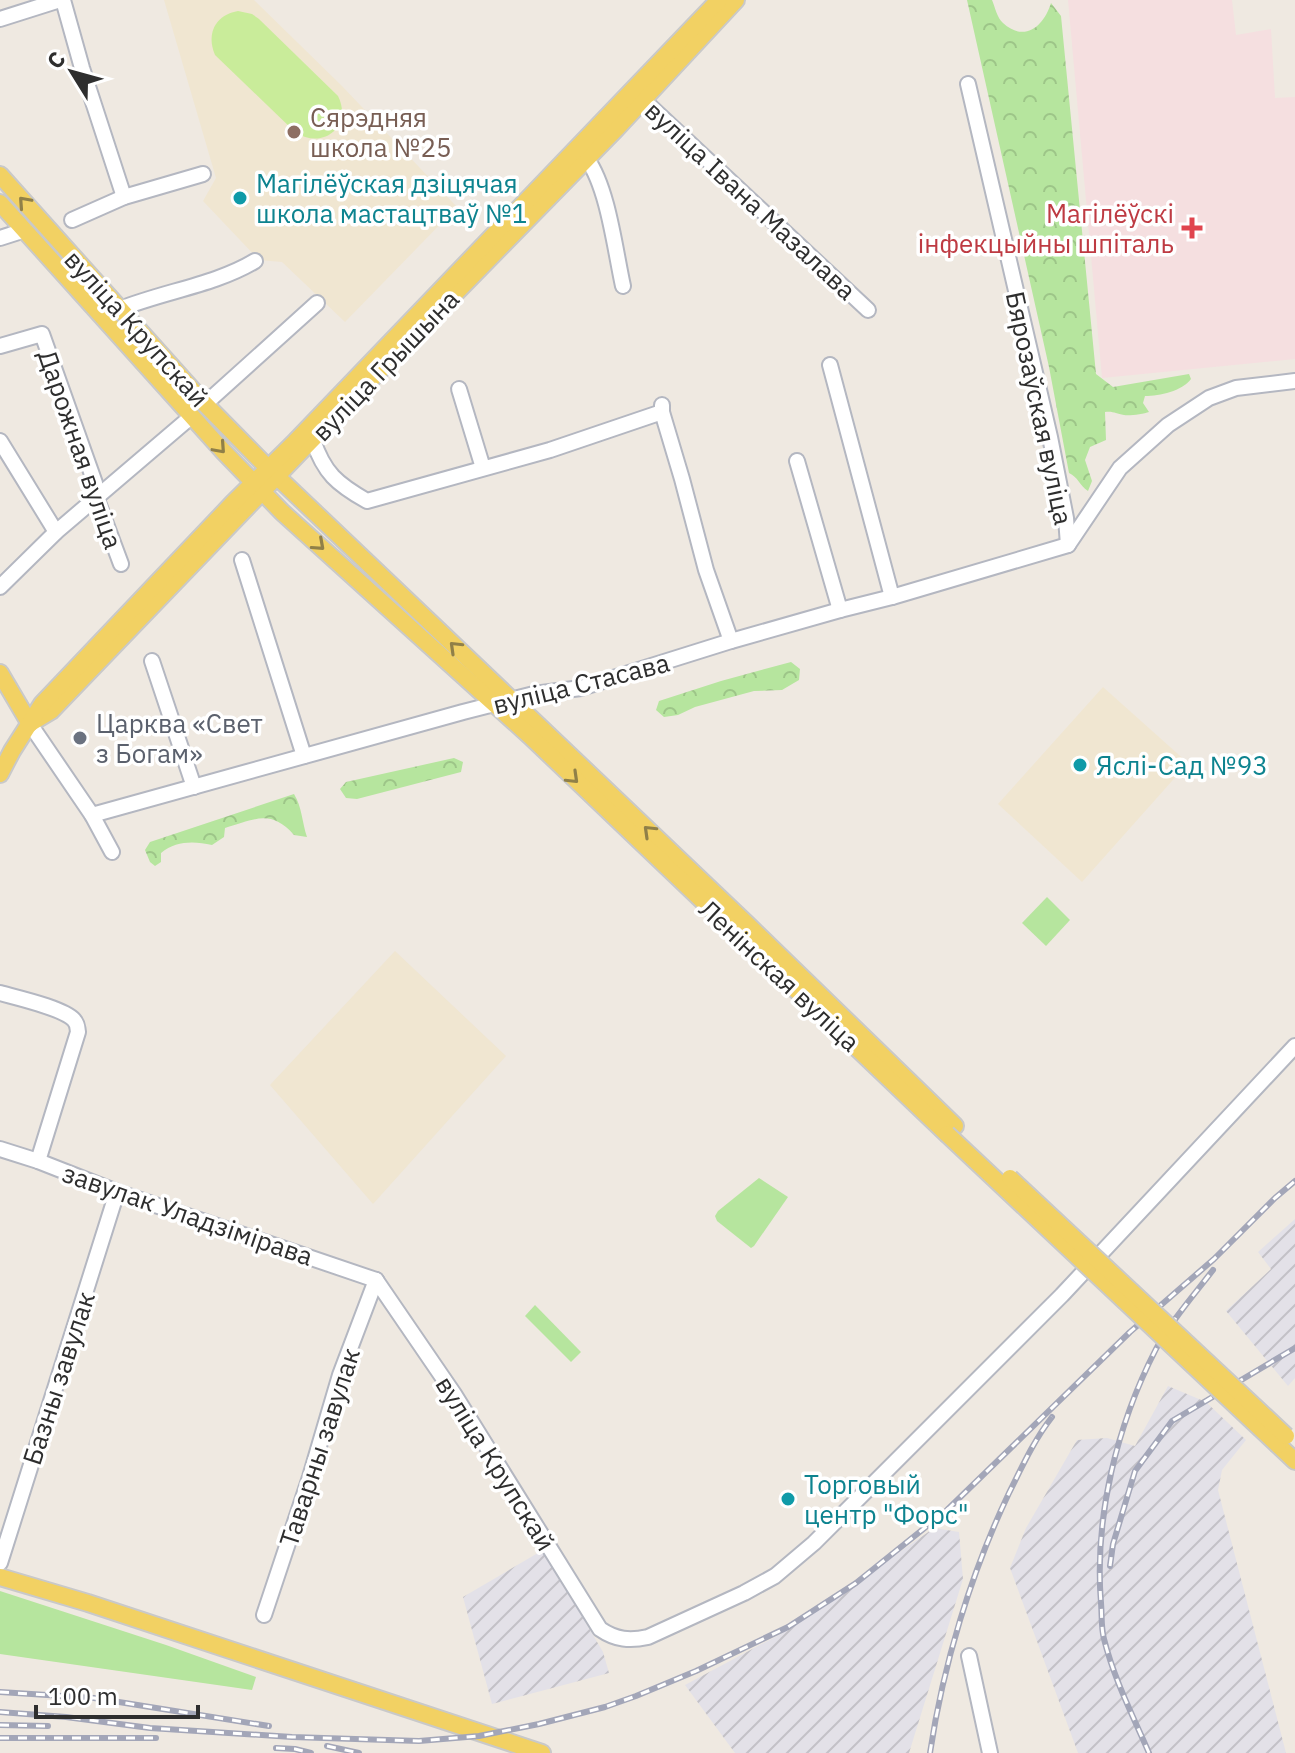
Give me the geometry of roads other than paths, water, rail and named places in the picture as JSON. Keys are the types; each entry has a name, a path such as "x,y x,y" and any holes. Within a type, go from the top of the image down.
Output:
{"main road":[{"name":"вуліца Грышына","path":"272,472 313,440 587,159 719,0"},
{"name":"вуліца Грышына","path":"0,774 30,724 51,711 272,472 302,435 736,0"},
{"name":"вуліца Крупскай","path":"0,175 205,404 272,472"},
{"name":"вуліца Крупскай","path":"0,203 258,487"},
{"name":"Ленінская вуліца","path":"272,472 504,703 951,1130 1286,1442 1295,1461"},
{"name":"Ленінская вуліца","path":"258,487 282,512 504,703"},
{"path":"0,673 30,724"},
{"path":"0,1577 88,1603 542,1753"}],"street":[{"path":"0,19 61,0 124,197"},
{"name":"Бярозаўская вуліца","path":"968,84 1050,437 1066,518 1068,545"},
{"name":"вуліца Iвана Мазалава","path":"638,95 868,310"},
{"path":"587,159 602,188 623,286"},
{"path":"72,220 124,197 203,174"},
{"path":"0,238 25,230"},
{"path":"120,309 235,273 255,261"},
{"path":"205,404 317,303"},
{"name":"Дарожная вуліца","path":"0,346 42,334 121,564"},
{"path":"830,365 892,597"},
{"path":"1068,545 1120,468 1168,425 1209,398 1236,388 1295,381"},
{"path":"459,389 483,468"},
{"path":"313,440 325,468 343,487 367,501 550,450 662,409 706,570 731,641"},
{"path":"0,587 56,532 192,416"},
{"path":"0,441 56,532"},
{"path":"797,461 840,610"},
{"name":"вуліца Стасава","path":"92,815 463,712 534,694 581,688 731,641 1068,545"},
{"path":"242,560 304,756"},
{"path":"152,661 194,787"},
{"path":"30,724 92,815 112,852"},
{"path":"0,993 61,1011 73,1018 77,1025 78,1032 38,1161"},
{"name":"вуліца Крупскай","path":"376,1280 454,1394 600,1629 620,1639 648,1637 775,1576 814,1543 1062,1295 1295,1046"},
{"name":"завулак Уладзімірава","path":"0,1149 376,1280"},
{"name":"Базны завулак","path":"0,1563 117,1192"},
{"name":"Таварны завулак","path":"264,1615 340,1375 376,1280"},
{"path":"969,1656 990,1753"}],"railway":[{"path":"0,1712 150,1728 419,1741 479,1736 539,1724 636,1696 788,1627 856,1583 947,1510 1130,1332 1214,1259 1295,1181"},
{"path":"1149,1753 1118,1683 1103,1635 1100,1571 1105,1505 1120,1440 1142,1378 1169,1328 1213,1270"},
{"path":"1110,1566 1113,1544 1135,1471 1172,1421 1295,1348"},
{"path":"930,1753 942,1686 982,1555 1009,1493 1052,1417"},
{"path":"0,1692 94,1698 269,1726"},
{"path":"0,1725 48,1726"},
{"path":"0,1738 156,1738"},
{"path":"327,1746 359,1753"},
{"path":"276,1748 311,1753"}],"place":[{"name":"Сярэдняя школа №25","path":"294,132"},
{"name":"Магілёўская дзіцячая школа мастацтваў №1","path":"240,198"},
{"name":"Магілёўскі інфекцыйны шпіталь","path":"1192,228"},
{"name":"Царква «Свет з Богам»","path":"80,738"},
{"name":"Яслі-Сад №93","path":"1080,765"},
{"name":"Торговый центр \"Форс\"","path":"788,1499"}]}
